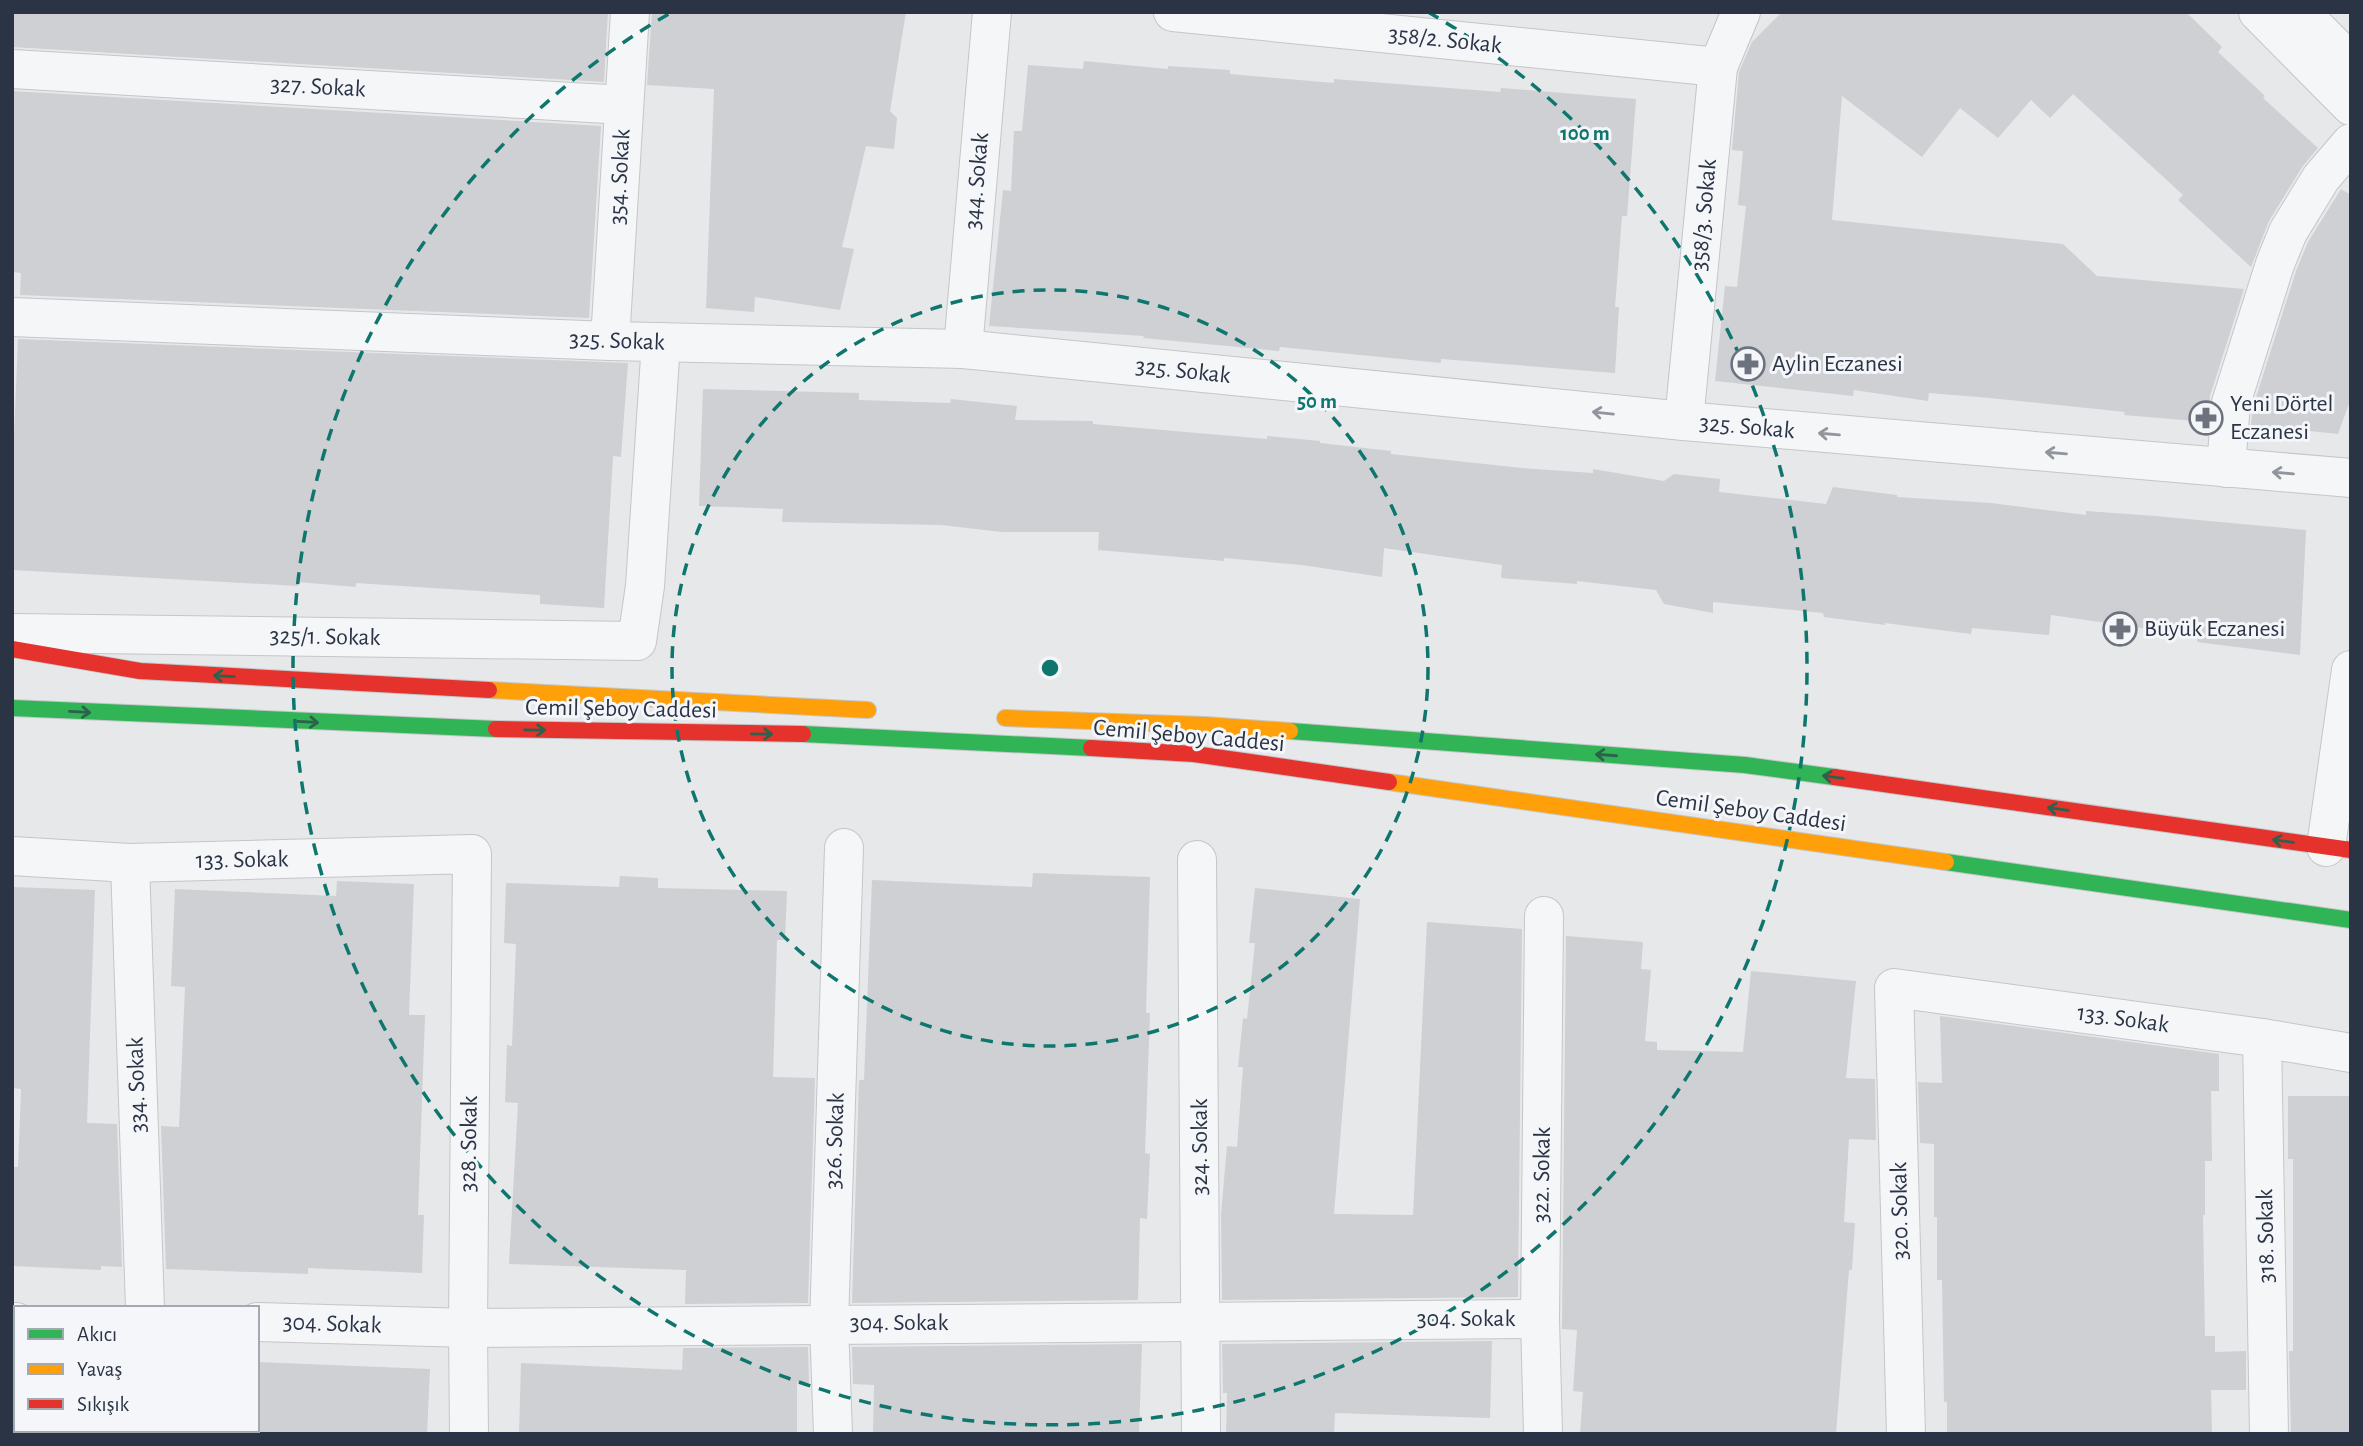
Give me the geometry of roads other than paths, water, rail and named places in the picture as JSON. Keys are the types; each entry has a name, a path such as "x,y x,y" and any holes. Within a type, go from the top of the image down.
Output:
{"main road":[{"name":"Cemil Şeboy Caddesi","path":"12,649 140,671 886,711"},
{"name":"Cemil Şeboy Caddesi","path":"12,708 466,729 845,735 1194,754 2351,920"},
{"name":"Cemil Şeboy Caddesi","path":"984,717 1205,725 1745,765 2338,848"}],"street":[{"name":"354. Sokak","path":"610,341 630,12"},
{"name":"344. Sokak","path":"963,349 992,12"},
{"name":"358/2. Sokak","path":"1173,12 1367,22 1718,67"},
{"name":"358/3. Sokak","path":"1684,421 1718,67 1741,12"},
{"path":"2258,12 2351,106"},
{"path":"2300,12 2351,63"},
{"name":"327. Sokak","path":"12,69 624,105"},
{"path":"2226,468 2231,403 2275,264 2288,232 2321,178 2351,144"},
{"name":"325. Sokak","path":"12,317 610,341 963,349 1684,421 2351,478"},
{"name":"325/1. Sokak","path":"12,633 638,642 645,586 661,342"},
{"path":"2338,848 2351,670"},
{"name":"326. Sokak","path":"833,1434 829,1324 844,848"},
{"name":"133. Sokak","path":"12,856 130,863 472,854"},
{"name":"328. Sokak","path":"469,1434 472,854"},
{"name":"324. Sokak","path":"1198,860 1201,1434"},
{"name":"334. Sokak","path":"130,863 145,1306"},
{"name":"322. Sokak","path":"1543,1434 1540,1319 1544,916"},
{"name":"133. Sokak","path":"1894,988 2262,1038 2351,1053"},
{"name":"320. Sokak","path":"1894,988 1906,1434"},
{"name":"318. Sokak","path":"2262,1038 2269,1434"},
{"name":"304. Sokak","path":"259,1322 468,1328 1540,1319"}],"place":[{"name":"Aylin Eczanesi","path":"1748,364"},
{"name":"Yeni Dörtel Eczanesi","path":"2206,418"},
{"name":"Büyük Eczanesi","path":"2120,629"}]}
